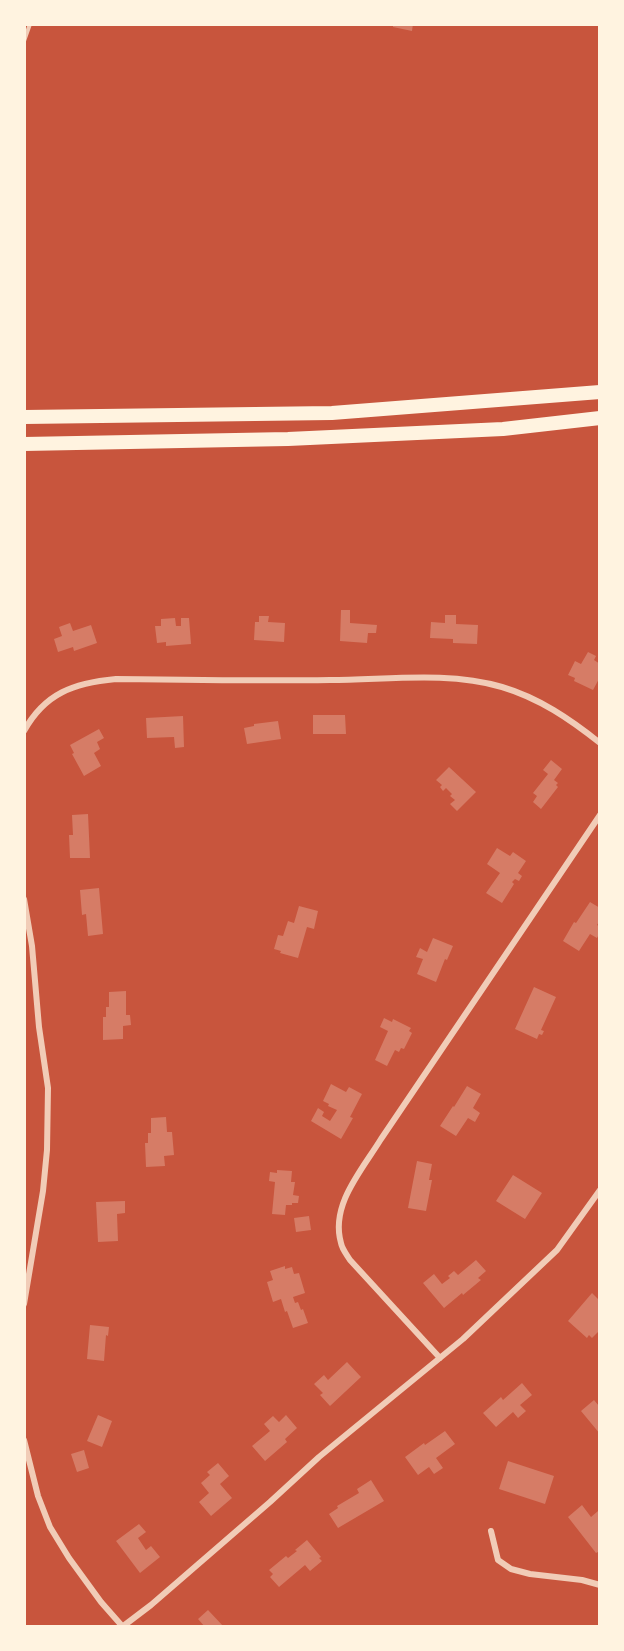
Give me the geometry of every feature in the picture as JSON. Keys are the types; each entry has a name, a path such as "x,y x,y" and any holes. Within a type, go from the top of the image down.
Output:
{"highway":[{"path":"24,417 333,413 600,392"},
{"path":"24,444 300,439 503,429 600,418"}],"street":[{"path":"24,731 31,719 58,693 97,681 116,679 442,678 485,683 522,694 576,723 600,743"},
{"path":"440,1358 350,1260 341,1245 339,1213 349,1190 381,1139 600,815"},
{"path":"24,899 32,946 39,1027 48,1088 47,1150 43,1191 24,1304"},
{"path":"24,1440 38,1496 50,1527 69,1558 122,1627 151,1605 319,1457 463,1339 545,1263 600,1190"},
{"path":"491,1531 498,1560 511,1569 530,1574 582,1580 600,1586"}],"lane":[{"path":"24,41 30,24"}],"building":[{"path":"393,24 413,24 412,31 393,27"},
{"path":"341,610 350,610 350,623 377,625 376,633 368,633 367,643 340,641"},
{"path":"445,615 456,615 456,624 478,625 477,644 453,643 453,639 430,638 431,622 445,623"},
{"path":"259,616 269,616 268,622 285,623 284,642 254,640 255,622 259,622"},
{"path":"175,618 176,626 181,626 181,618 189,618 191,644 166,646 166,642 157,643 155,626 161,626 161,619"},
{"path":"70,623 73,631 91,625 97,643 74,651 73,647 58,652 54,639 62,636 59,627"},
{"path":"588,652 596,656 594,660 600,664 600,677 593,690 574,681 575,678 568,675 575,661 581,664"},
{"path":"313,715 345,715 346,734 313,734"},
{"path":"183,716 184,747 175,748 174,737 147,738 146,718"},
{"path":"278,721 281,739 247,744 244,728 254,726 254,724"},
{"path":"99,729 104,738 97,742 100,749 94,753 101,766 84,776 72,754 74,753 70,745"},
{"path":"551,760 562,769 554,780 558,783 556,785 558,787 541,809 533,802 537,796 533,793 548,774 543,770"},
{"path":"449,767 476,792 457,811 450,804 455,800 450,796 452,794 446,788 443,791 440,787 442,785 436,780"},
{"path":"88,814 90,858 70,858 69,835 73,835 72,815"},
{"path":"497,848 510,856 513,852 526,861 518,873 522,876 519,881 515,879 512,882 514,884 502,903 486,893 500,873 487,864"},
{"path":"99,888 103,934 88,936 86,914 82,915 80,890"},
{"path":"590,902 600,908 600,920 597,925 600,927 600,932 597,938 590,934 579,951 563,941"},
{"path":"299,906 318,911 314,929 307,927 298,958 274,949 278,935 283,936 288,921 294,923"},
{"path":"433,938 453,946 436,982 417,974 423,959 416,957 420,948 427,952"},
{"path":"534,987 556,997 541,1030 544,1031 537,1039 515,1029"},
{"path":"126,991 126,1015 130,1015 131,1025 123,1026 123,1039 103,1040 103,1017 106,1017 106,1007 109,1007 109,992"},
{"path":"384,1018 392,1022 393,1019 411,1028 409,1031 412,1033 404,1049 401,1048 399,1052 395,1050 387,1066 375,1060 388,1031 380,1027"},
{"path":"331,1084 346,1092 349,1087 362,1094 350,1117 353,1118 341,1139 311,1121 318,1108 324,1112 322,1116 330,1121 337,1110 323,1101"},
{"path":"467,1086 481,1094 473,1108 480,1113 475,1122 468,1118 456,1136 440,1126"},
{"path":"166,1117 167,1132 172,1132 174,1155 164,1156 165,1166 146,1167 145,1143 148,1143 148,1133 151,1133 151,1118"},
{"path":"417,1161 432,1164 429,1180 432,1180 426,1211 408,1208"},
{"path":"277,1170 292,1171 291,1182 295,1182 293,1195 299,1196 298,1203 286,1205 285,1215 272,1214 275,1182 269,1181 270,1172 277,1173"},
{"path":"513,1175 542,1193 525,1219 496,1201"},
{"path":"125,1201 125,1213 117,1214 118,1241 98,1242 96,1202"},
{"path":"309,1216 311,1230 296,1232 294,1218"},
{"path":"476,1260 486,1271 478,1278 481,1280 444,1308 423,1283 434,1274 442,1284 450,1278 448,1276 454,1271 458,1275"},
{"path":"285,1266 285,1269 292,1267 294,1274 299,1273 305,1293 293,1297 295,1303 298,1302 301,1310 303,1309 308,1323 293,1328 281,1299 273,1302 267,1282 273,1280 270,1271"},
{"path":"592,1293 600,1301 600,1330 592,1338 589,1335 587,1338 568,1321"},
{"path":"90,1325 109,1327 108,1336 106,1335 104,1361 87,1359"},
{"path":"347,1362 361,1377 330,1406 320,1395 323,1393 314,1384 324,1375 328,1380"},
{"path":"522,1383 532,1395 520,1405 526,1411 518,1418 513,1412 496,1427 483,1413 501,1397 503,1400"},
{"path":"594,1400 600,1405 600,1434 581,1411"},
{"path":"98,1415 112,1421 102,1447 87,1441"},
{"path":"286,1415 297,1428 285,1439 287,1442 265,1461 252,1446 270,1431 264,1424 273,1416 279,1422"},
{"path":"445,1431 455,1444 436,1458 443,1468 434,1474 429,1467 418,1475 405,1457"},
{"path":"84,1450 89,1468 77,1472 71,1454"},
{"path":"508,1461 554,1476 545,1504 499,1489"},
{"path":"218,1463 229,1476 220,1484 232,1498 211,1516 199,1502 209,1493 201,1483 210,1475 207,1472"},
{"path":"371,1480 384,1501 338,1528 329,1514 338,1508 337,1506 359,1493 357,1489"},
{"path":"582,1505 591,1517 598,1511 600,1514 600,1551 596,1553 568,1517"},
{"path":"139,1524 146,1532 138,1538 146,1550 151,1546 160,1557 140,1573 116,1541"},
{"path":"307,1540 322,1561 310,1571 305,1565 279,1587 270,1577 273,1574 269,1570 286,1556 288,1558 297,1551 295,1550"},
{"path":"208,1610 224,1627 205,1627 198,1619"}]}
